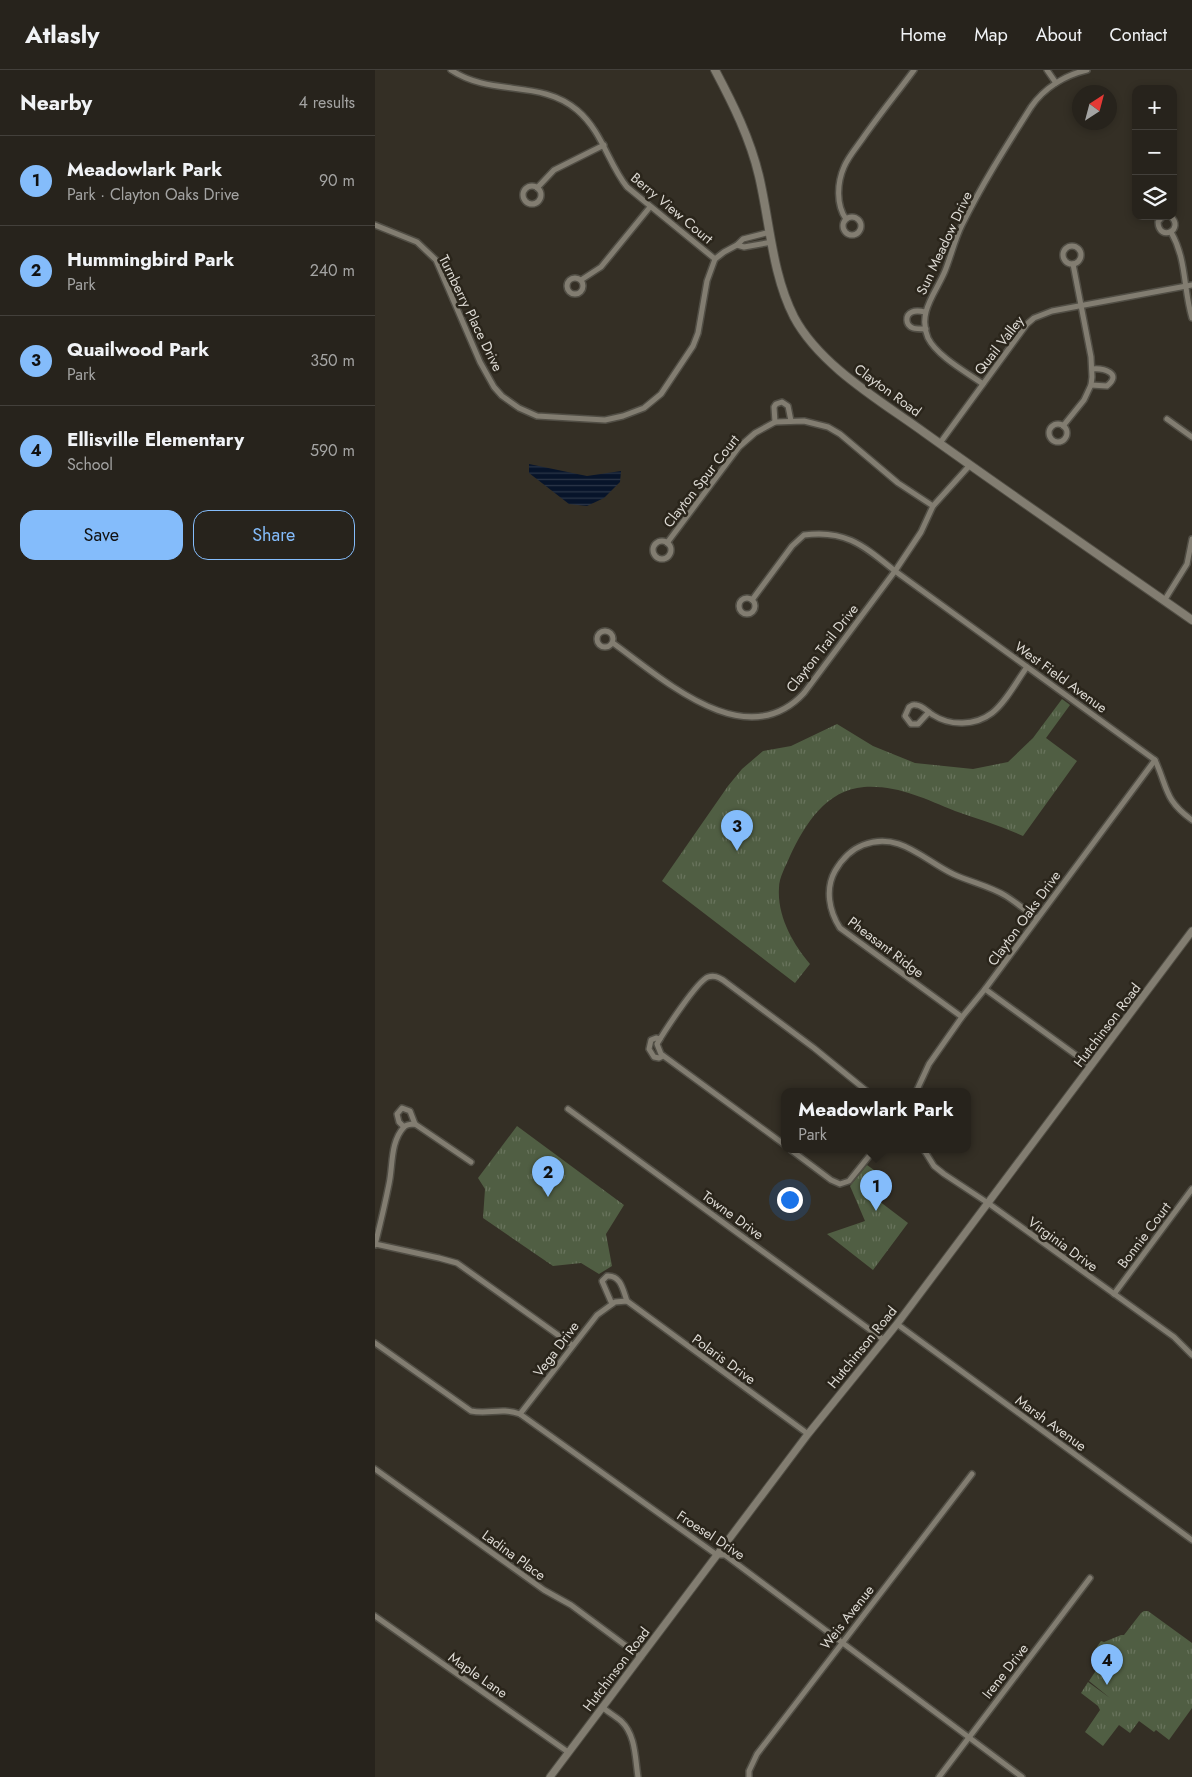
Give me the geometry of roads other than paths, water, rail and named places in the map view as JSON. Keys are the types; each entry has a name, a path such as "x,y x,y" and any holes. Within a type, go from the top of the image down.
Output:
{"main road":[{"name":"Clayton Road","path":"715,70 738,114 749,143 759,177 777,272 785,296 795,318 817,349 844,373 970,465 1192,620"}],"street":[{"name":"Berry View Court","path":"451,70 470,81 481,84 532,91 555,98 577,110 593,127 604,144 621,180 627,188 715,259"},
{"path":"846,219 842,212 839,194 843,168 864,136 914,70"},
{"path":"1047,70 1056,83"},
{"name":"Sun Meadow Drive","path":"983,384 933,346 925,328 925,312 929,300 943,275 969,210 1035,101 1056,83 1087,70"},
{"path":"537,188 554,170 604,144"},
{"path":"581,280 601,267 650,207"},
{"path":"1160,220 1159,228 1162,232 1171,232"},
{"path":"1171,232 1175,223 1173,220"},
{"name":"Turnberry Place Drive","path":"375,225 417,242 436,260 480,362 494,387 502,396 519,408 537,416 605,420 643,408 661,394 696,340 707,281 715,259"},
{"path":"715,259 743,240 770,232"},
{"path":"1171,232 1181,256 1192,318"},
{"path":"737,245 744,247 772,242"},
{"path":"1063,426 1084,400 1091,385 1092,369 1073,264"},
{"name":"Quail Valley","path":"940,443 1027,324 1034,318 1052,311 1192,285"},
{"path":"925,312 911,312 907,316 907,322 912,328 925,328"},
{"path":"1091,385 1107,386 1111,382 1112,377 1109,370 1092,369"},
{"path":"775,422 774,407 782,402 788,406 791,421"},
{"path":"1167,419 1192,437"},
{"name":"Clayton Spur Court","path":"667,543 739,447 755,433 775,422 815,422 840,434 898,483 933,506"},
{"name":"Clayton Trail Drive","path":"613,643 688,696 727,714 745,718 771,714 787,708 805,693 895,571 921,532 933,506 970,465"},
{"name":"West Field Avenue","path":"752,600 792,546 804,536 827,535 854,541 1155,760"},
{"path":"1165,601 1187,564 1192,539"},
{"path":"929,712 918,724 909,722 905,716 907,710 912,705 919,705 951,722 971,722 983,718 1000,705 1027,667"},
{"path":"1155,760 1167,793 1179,810 1192,820"},
{"name":"Clayton Oaks Drive","path":"919,1088 929,1064 962,1017 985,989 1155,760"},
{"name":"Pheasant Ridge","path":"962,1017 840,928 832,913 829,896 833,876 839,864 848,854 867,843 884,840 901,844 955,875 1006,896 1037,918"},
{"name":"Hutchinson Road","path":"550,1777 808,1434 897,1324 1192,931"},
{"path":"781,1142 661,1054 657,1044 660,1039 702,982 711,976 718,977 814,1048 863,1088"},
{"path":"985,989 1091,1066"},
{"path":"660,1039 651,1040 649,1050 654,1057 659,1058 663,1056"},
{"path":"404,1127 399,1122 397,1114 402,1108 410,1111 413,1124 471,1162"},
{"name":"Towne Drive","path":"568,1109 884,1340"},
{"path":"413,1124 404,1127 397,1139 375,1245 457,1263 572,1345"},
{"path":"795,1153 836,1183 846,1182 853,1177 872,1153"},
{"name":"Virginia Drive","path":"926,1153 934,1166 1114,1294 1174,1338 1192,1355"},
{"name":"Bonnie Court","path":"1114,1294 1192,1189"},
{"name":"Polaris Drive","path":"614,1303 602,1281 607,1276 614,1276 618,1279 627,1301 808,1434"},
{"path":"614,1303 627,1301"},
{"name":"Vega Drive","path":"519,1414 597,1315 614,1303"},
{"name":"Marsh Avenue","path":"897,1324 1192,1540"},
{"name":"Froesel Drive","path":"375,1343 471,1411 502,1410 519,1414 717,1555 725,1555 1022,1777"},
{"name":"Ladina Place","path":"375,1469 544,1590 571,1605 641,1657"},
{"name":"Weis Avenue","path":"749,1777 749,1771 757,1754 971,1474"},
{"name":"Irene Drive","path":"939,1777 1089,1578"},
{"name":"Maple Lane","path":"375,1616 568,1752"},
{"path":"602,1707 621,1721 628,1729 632,1739 638,1777"}],"water":[{"path":"529,464 587,476 621,471 620,482 604,498 587,506 569,504 529,473"}],"place":[{"name":"Quailwood Park","path":"737,851"},
{"name":"Hummingbird Park","path":"548,1197"},
{"name":"Meadowlark Park","path":"876,1211"},
{"name":"Ellisville Elementary","path":"1107,1685"}]}
